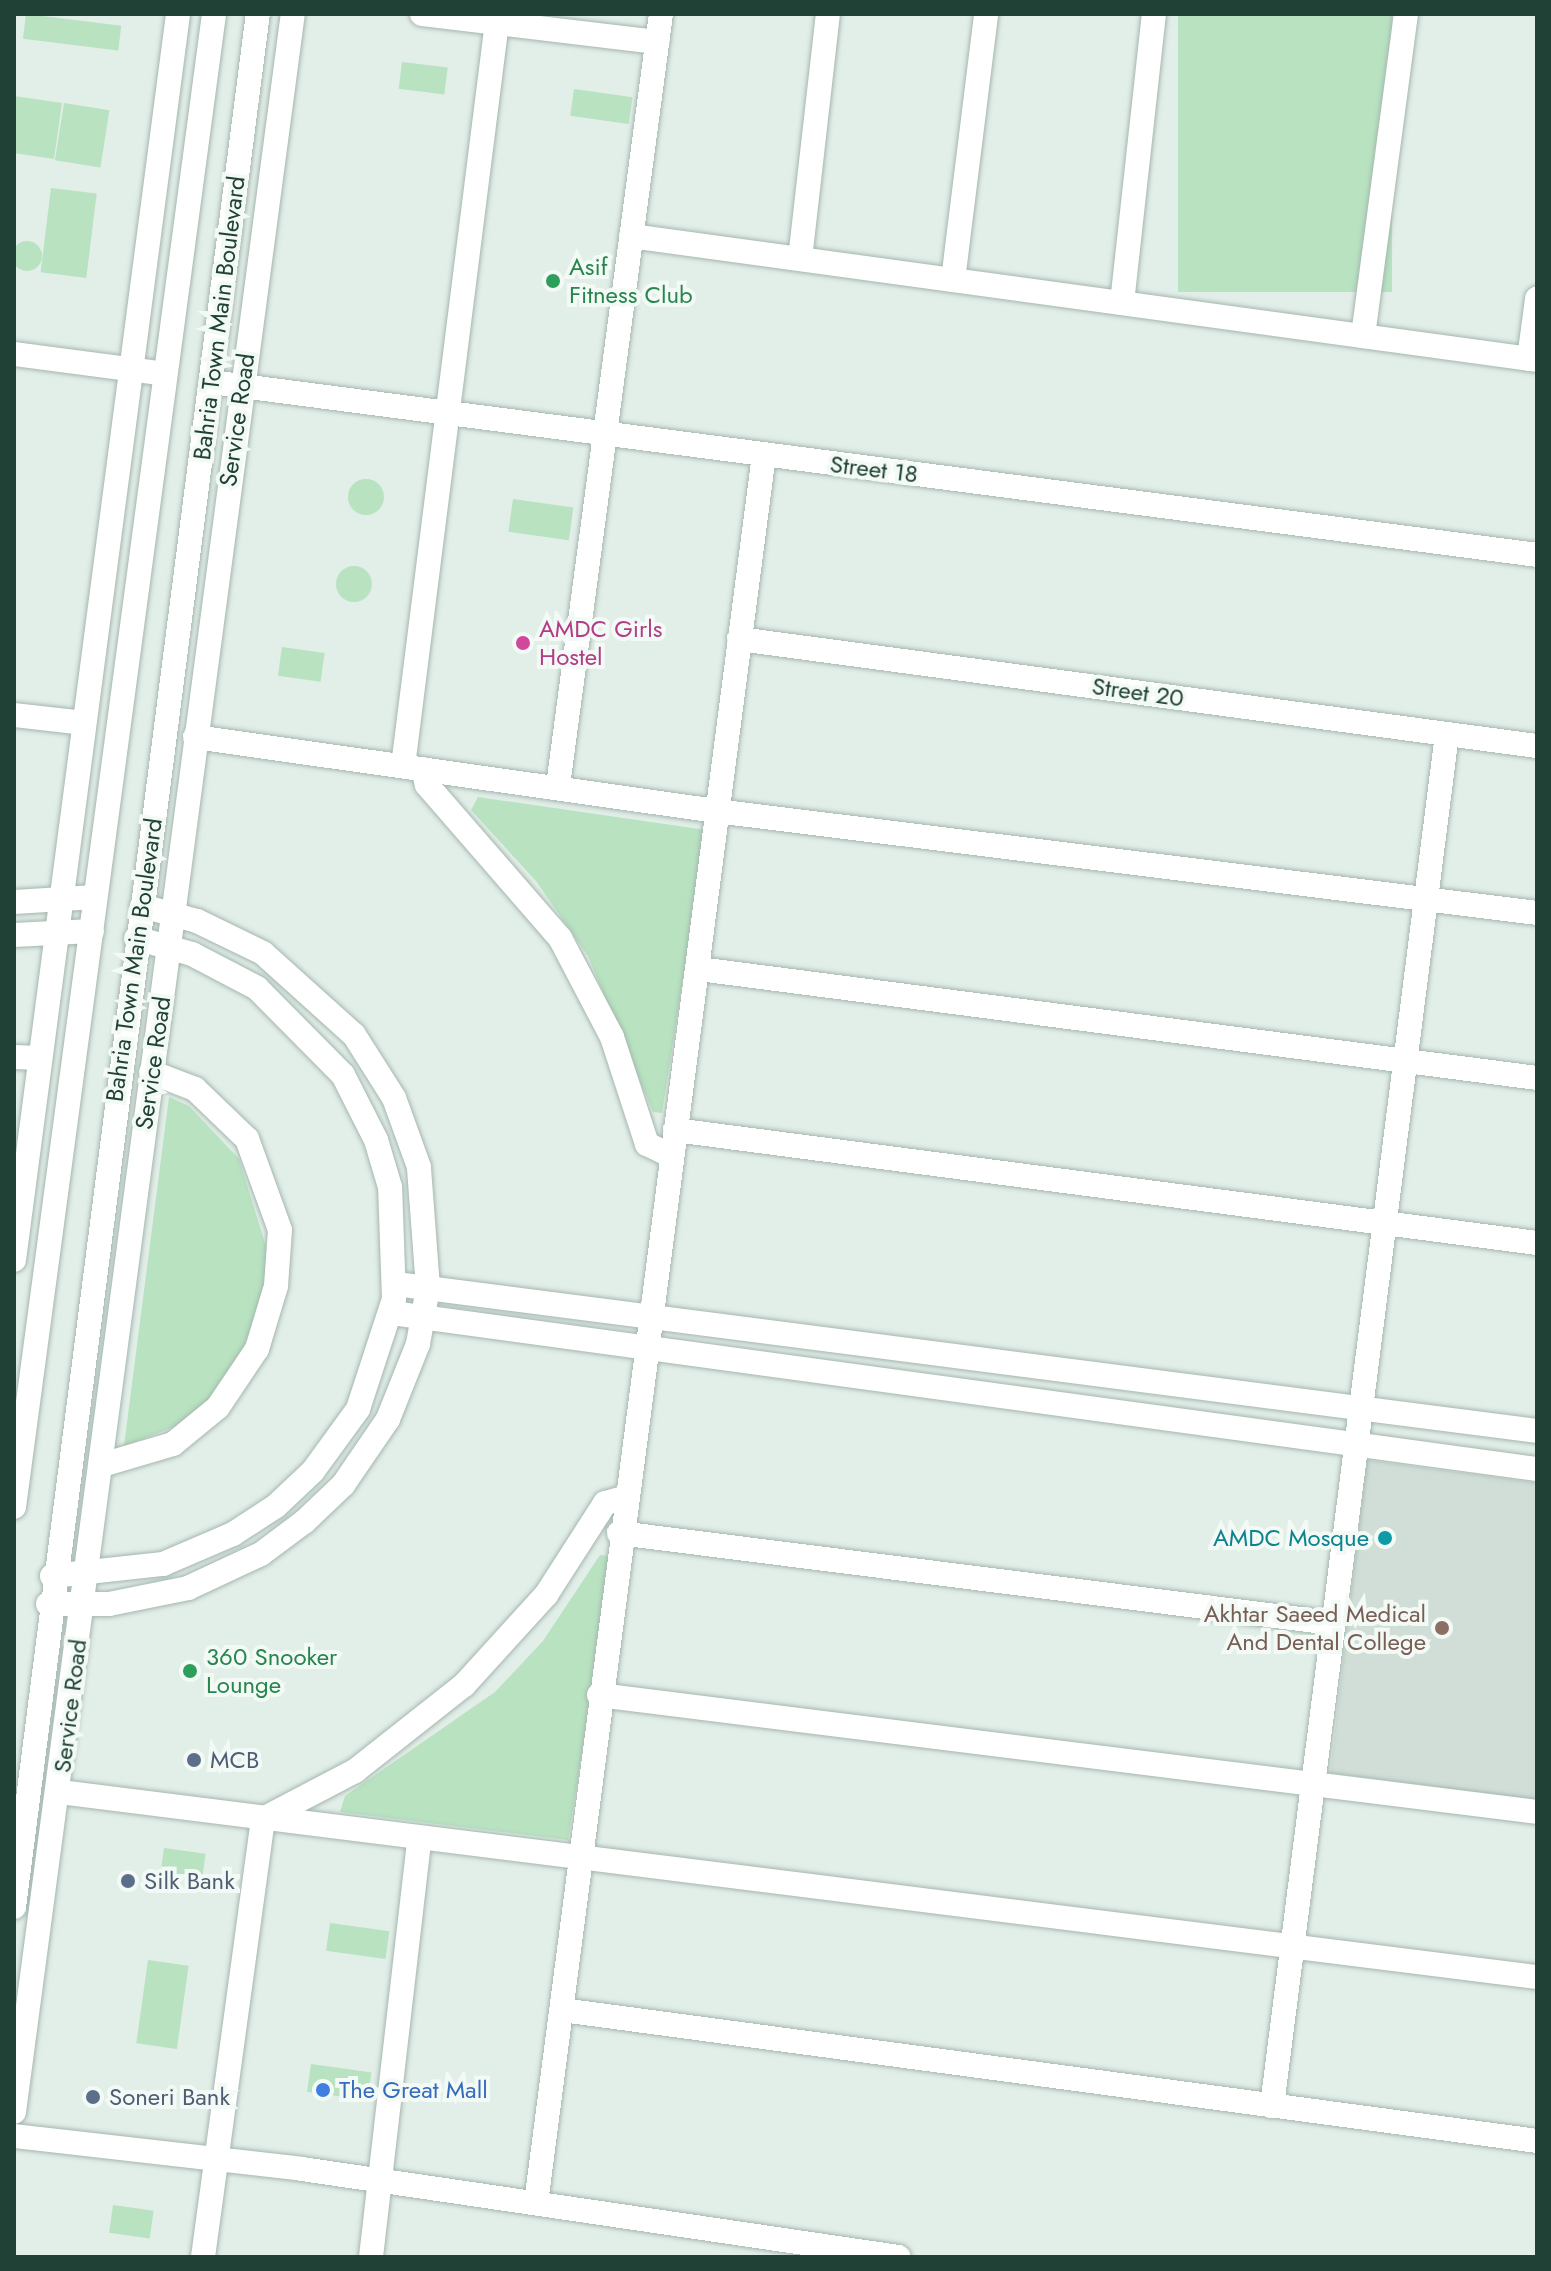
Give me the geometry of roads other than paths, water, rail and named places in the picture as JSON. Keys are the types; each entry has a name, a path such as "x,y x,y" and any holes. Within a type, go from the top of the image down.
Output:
{"street":[{"path":"14,1260 178,14"},
{"name":"Bahria Town Main Boulevard","path":"14,1507 214,14"},
{"name":"Bahria Town Main Boulevard","path":"14,1907 48,1604 258,14"},
{"name":"Service Road","path":"14,2112 60,1792 151,1072 293,14"},
{"path":"422,14 497,19 657,42"},
{"path":"558,786 661,14"},
{"path":"800,259 828,14"},
{"path":"953,280 986,14"},
{"path":"1122,303 1154,14"},
{"path":"1363,336 1406,14"},
{"path":"497,19 449,413 413,768 560,938 612,1037 647,1144 670,1155"},
{"path":"631,236 1533,359 1537,299"},
{"path":"14,354 165,374"},
{"name":"Street 18","path":"211,382 1537,555"},
{"path":"536,2203 582,1862 619,1533 670,1155 699,969 716,811 764,455"},
{"name":"Street 20","path":"739,639 1537,746"},
{"path":"14,715 84,723"},
{"path":"1272,2106 1289,1944 1447,734"},
{"path":"195,737 558,786 716,811 1537,913"},
{"path":"14,902 62,896 95,897"},
{"path":"48,1604 136,1601 213,1578 304,1522 343,1485 388,1419 424,1317 428,1288 419,1167 369,1055 284,967 173,914 142,906"},
{"path":"14,935 57,930 92,931"},
{"path":"52,1576 87,1576 187,1556 286,1498 358,1409 392,1313 396,1284 384,1163 343,1075 277,1003 215,964 169,946 136,938"},
{"path":"699,969 1537,1078"},
{"path":"14,1057 40,1058"},
{"path":"102,1465 173,1444 231,1393 265,1330 278,1274 280,1230 247,1139 195,1089 151,1072"},
{"path":"675,1130 1537,1243"},
{"path":"396,1284 1360,1405 1537,1431"},
{"path":"392,1313 1356,1440 1537,1469"},
{"path":"263,1819 355,1771 464,1685 546,1595 605,1503 624,1498"},
{"path":"619,1533 1331,1623"},
{"path":"599,1695 1537,1812"},
{"path":"60,1792 582,1862 1289,1944 1537,1977"},
{"path":"203,2257 263,1819"},
{"path":"371,2257 419,1839"},
{"path":"562,2010 1537,2141"},
{"path":"14,2136 380,2181 899,2257"}],"place":[{"name":"Asif Fitness Club","path":"553,281"},
{"name":"AMDC Girls Hostel","path":"523,643"},
{"name":"AMDC Mosque","path":"1385,1538"},
{"name":"Akhtar Saeed Medical And Dental College","path":"1442,1628"},
{"name":"360 Snooker Lounge","path":"190,1671"},
{"name":"MCB","path":"194,1760"},
{"name":"Silk Bank","path":"128,1881"},
{"name":"The Great Mall","path":"323,2090"},
{"name":"Soneri Bank","path":"93,2097"}]}
